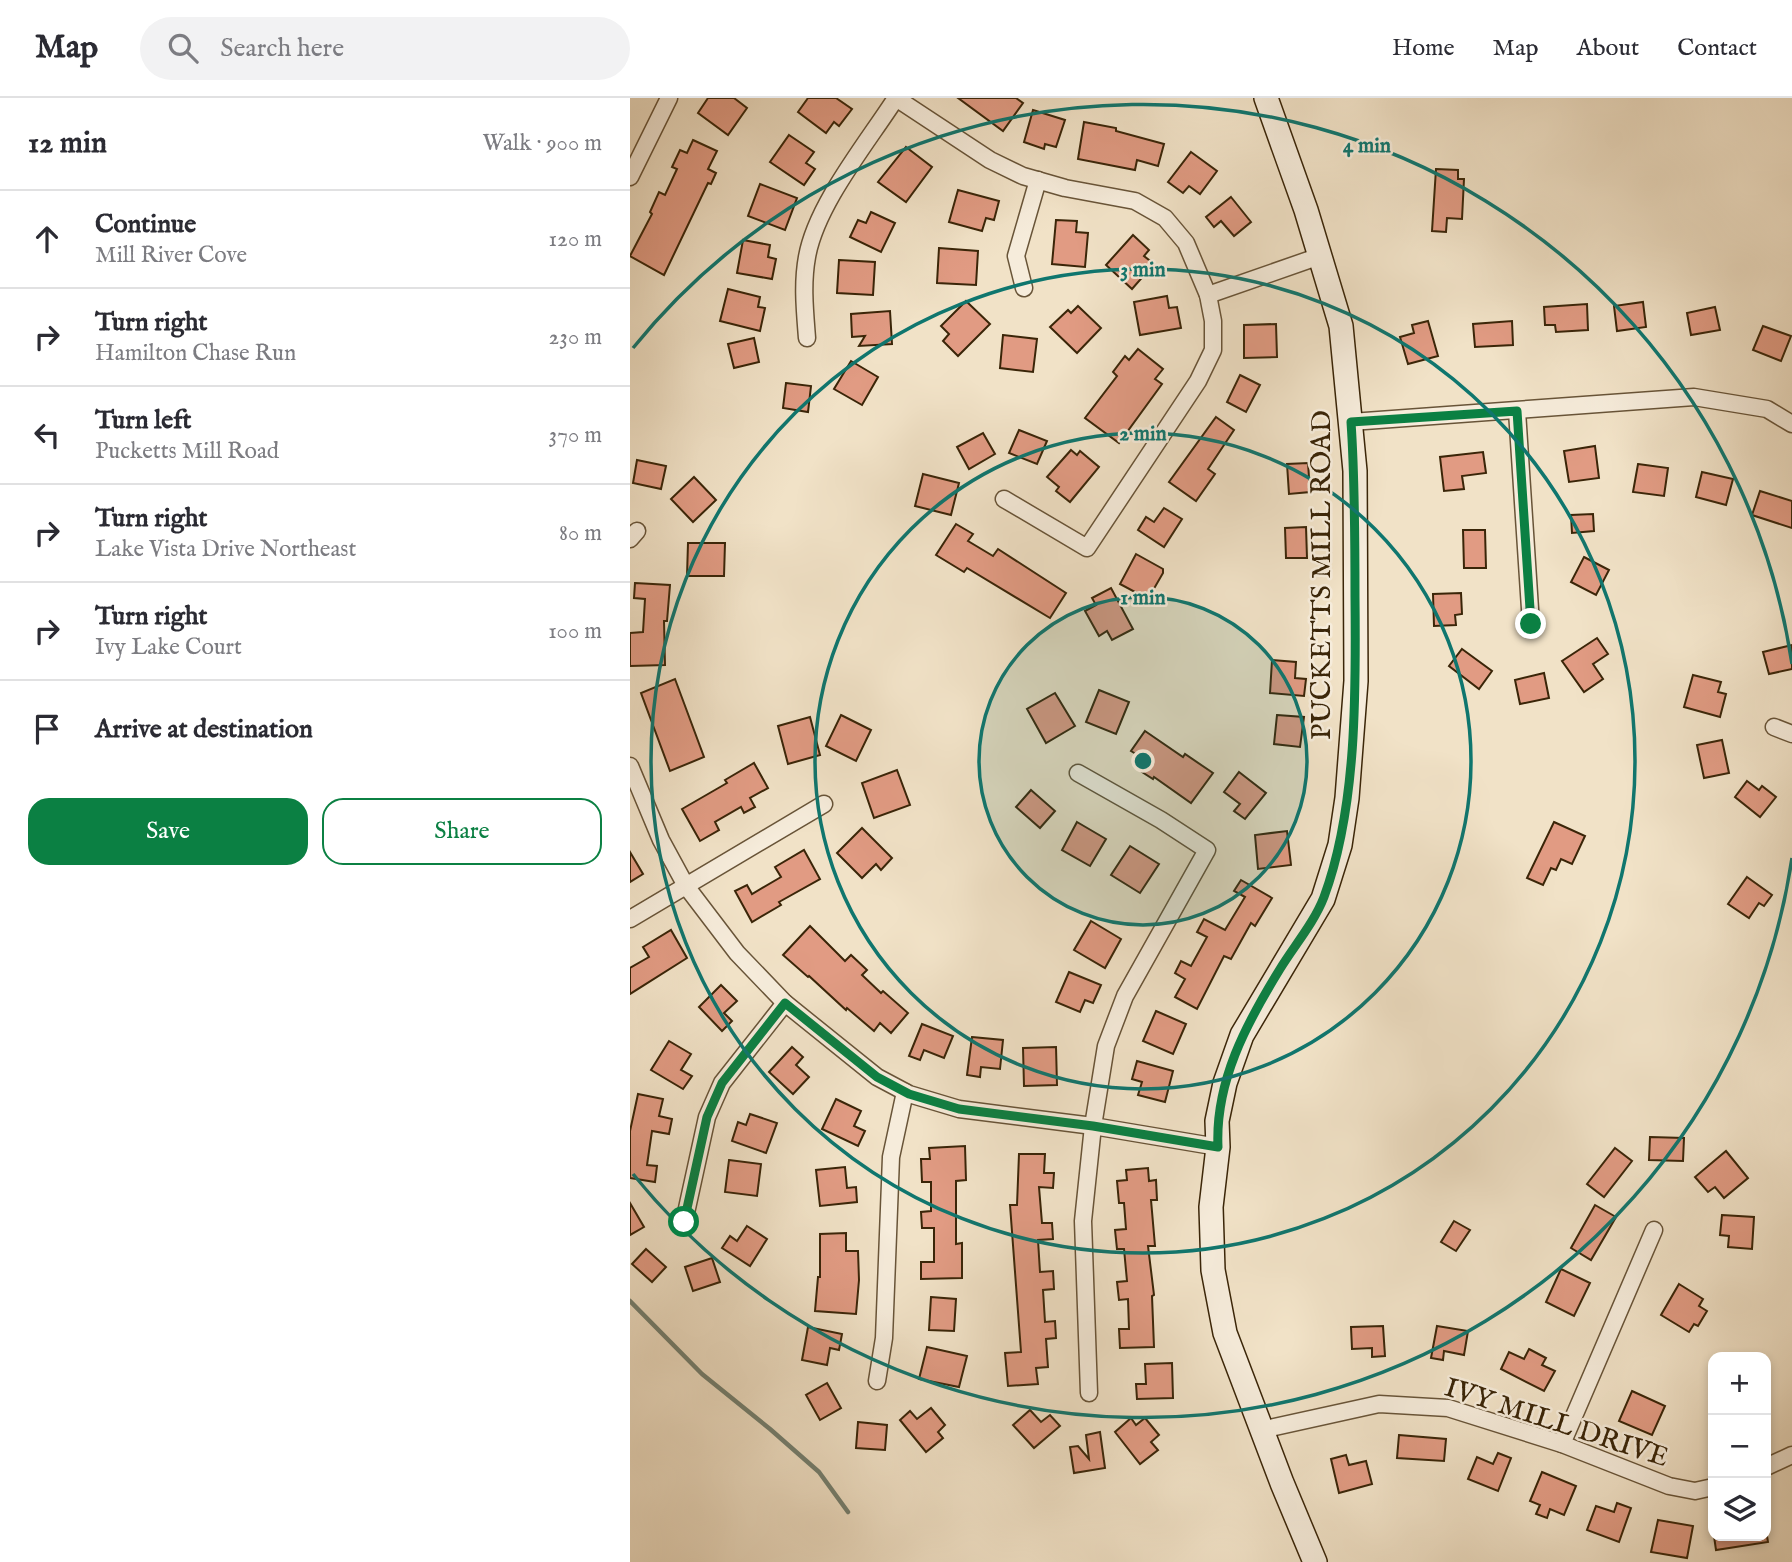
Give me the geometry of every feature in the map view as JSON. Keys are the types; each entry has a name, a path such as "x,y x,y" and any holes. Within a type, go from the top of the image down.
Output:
{"street":[{"path":"630,177 669,98"},
{"path":"807,338 804,293 807,256 824,208 896,98 990,160 1023,176 1065,188 1135,201 1166,218 1186,243 1208,295 1213,321 1213,350 1198,381 1087,548 1004,499"},
{"name":"PUCKETTS MILL ROAD","path":"1266,98 1306,210 1341,327 1354,471 1356,681 1347,798 1340,845 1323,899 1242,1035 1225,1083 1217,1121 1218,1147 1211,1207 1213,1270 1224,1333 1315,1562"},
{"path":"1024,288 1016,256 1038,180"},
{"path":"1208,295 1320,256"},
{"path":"1351,422 1694,397 1767,409 1792,424"},
{"path":"1517,411 1531,624"},
{"path":"1774,727 1792,734"},
{"path":"630,766 661,840 686,886 737,953 785,1003 877,1077 905,1092 959,1109 1093,1126 1218,1147"},
{"path":"1077,773 1161,820 1207,850 1125,996 1106,1046 1093,1126 1083,1222 1089,1393"},
{"path":"630,919 824,804"},
{"path":"684,1222 707,1117 722,1083 785,1003"},
{"path":"877,1381 884,1338 891,1157 905,1092"},
{"path":"1562,1444 1654,1230"},
{"name":"IVY MILL DRIVE","path":"1261,1430 1379,1404 1448,1408 1562,1444 1670,1486 1695,1491 1708,1488"},
{"path":"1771,1465 1792,1455"}],"building":[{"path":"708,98 734,98 747,108 728,135 698,113"},
{"path":"808,98 836,98 852,109 839,126 834,122 826,133 798,112"},
{"path":"958,98 1016,98 1023,103 1003,131"},
{"path":"1033,110 1065,120 1056,147 1045,144 1044,149 1024,142"},
{"path":"1084,122 1116,128 1116,131 1164,144 1158,166 1137,160 1135,170 1078,159"},
{"path":"789,135 814,152 806,163 815,169 804,185 770,162"},
{"path":"693,140 717,151 708,169 716,173 711,184 708,183 664,275 630,256 652,214 650,212 659,192 665,195 677,169 672,167 680,150 687,153"},
{"path":"906,147 932,167 906,202 878,182"},
{"path":"1191,152 1217,171 1200,194 1189,186 1183,193 1168,182"},
{"path":"1436,169 1458,170 1458,179 1464,179 1462,219 1447,218 1446,232 1432,231"},
{"path":"760,184 797,198 785,230 748,216"},
{"path":"958,190 999,201 994,220 986,218 982,231 949,222"},
{"path":"1231,197 1251,222 1234,236 1221,221 1214,227 1206,217"},
{"path":"871,212 895,223 881,252 850,237 858,220 866,223"},
{"path":"1056,220 1077,221 1076,232 1088,233 1085,267 1052,264"},
{"path":"1133,235 1149,250 1144,256 1154,264 1132,289 1106,265"},
{"path":"743,240 770,245 768,257 776,259 772,279 737,273"},
{"path":"939,248 978,251 976,285 937,283"},
{"path":"839,260 875,262 873,295 837,293"},
{"path":"728,289 760,297 758,307 765,308 760,331 720,321"},
{"path":"1167,296 1169,308 1177,307 1181,328 1140,335 1134,302"},
{"path":"966,301 990,324 958,356 943,341 949,334 941,326"},
{"path":"1643,302 1646,327 1617,331 1614,306"},
{"path":"1587,304 1588,330 1556,332 1555,325 1545,325 1544,307"},
{"path":"1078,306 1101,328 1077,353 1050,327 1068,310 1071,313"},
{"path":"1715,307 1720,330 1691,335 1687,313"},
{"path":"890,311 892,344 859,346 865,336 852,337 851,314"},
{"path":"1428,321 1438,356 1408,364 1400,337 1414,333 1412,325"},
{"path":"1512,321 1513,345 1475,347 1473,324"},
{"path":"1276,324 1277,357 1244,358 1244,325"},
{"path":"1763,326 1791,336 1781,361 1753,350"},
{"path":"1003,335 1037,339 1033,372 1000,368"},
{"path":"754,338 759,362 734,368 728,344"},
{"path":"1138,349 1163,369 1155,379 1162,384 1119,443 1085,418 1117,376 1113,372 1125,356 1129,360"},
{"path":"851,361 878,377 862,405 834,389"},
{"path":"1240,375 1260,385 1246,412 1227,402"},
{"path":"786,383 811,386 808,412 783,408"},
{"path":"1216,417 1234,430 1208,469 1215,474 1196,501 1169,482"},
{"path":"1019,430 1047,441 1037,464 1009,453"},
{"path":"983,433 995,454 969,469 957,447"},
{"path":"1595,446 1599,478 1569,482 1564,451"},
{"path":"1071,450 1077,455 1080,451 1099,467 1070,502 1056,491 1059,487 1047,477"},
{"path":"1483,452 1486,473 1462,476 1464,489 1444,491 1440,457"},
{"path":"637,460 666,466 661,489 633,483"},
{"path":"1308,463 1310,492 1289,494 1287,464"},
{"path":"1638,464 1668,468 1664,496 1633,492"},
{"path":"1702,472 1733,479 1726,505 1696,497"},
{"path":"923,474 959,483 951,515 915,506"},
{"path":"694,477 716,500 693,522 671,499"},
{"path":"1760,491 1792,501 1792,528 1752,515"},
{"path":"1164,508 1182,519 1164,547 1138,530 1146,517 1154,522"},
{"path":"1593,514 1594,531 1572,533 1571,515"},
{"path":"956,524 973,534 968,541 993,556 998,549 1066,593 1050,618 967,568 964,572 936,555"},
{"path":"1306,527 1307,558 1286,558 1285,528"},
{"path":"1463,530 1485,530 1486,568 1464,568"},
{"path":"688,543 725,543 724,576 687,576"},
{"path":"1136,554 1163,569 1148,599 1120,584"},
{"path":"1584,557 1609,570 1596,595 1571,582"},
{"path":"635,583 670,585 667,621 664,621 665,665 630,666 630,633 643,632 645,599 634,598"},
{"path":"1111,588 1133,629 1112,640 1107,631 1099,636 1085,611 1096,605 1092,598"},
{"path":"1461,593 1462,614 1455,615 1456,625 1434,626 1433,594"},
{"path":"1597,638 1608,654 1593,664 1603,679 1584,692 1562,661"},
{"path":"1792,645 1792,669 1769,674 1763,652"},
{"path":"1462,649 1492,671 1479,689 1449,666"},
{"path":"1272,660 1296,662 1295,678 1306,679 1304,696 1270,693"},
{"path":"1544,673 1549,698 1520,704 1515,680"},
{"path":"1693,675 1721,682 1718,692 1726,694 1720,717 1684,707"},
{"path":"675,679 704,757 670,771 641,693"},
{"path":"1099,690 1129,702 1116,734 1086,722"},
{"path":"1055,693 1075,726 1046,743 1027,709"},
{"path":"841,715 871,730 856,761 826,746"},
{"path":"1277,715 1304,717 1300,747 1274,744"},
{"path":"810,717 820,755 788,764 778,726"},
{"path":"1145,731 1183,757 1185,754 1213,773 1191,803 1154,777 1153,779 1142,772 1149,762 1131,751"},
{"path":"1722,740 1729,773 1704,778 1697,745"},
{"path":"754,763 768,788 750,798 755,807 744,813 741,807 715,822 719,830 700,841 682,809 727,783 725,780"},
{"path":"897,770 910,805 874,818 862,783"},
{"path":"1239,772 1266,793 1245,819 1234,811 1240,804 1224,792"},
{"path":"1747,781 1759,790 1762,786 1776,797 1760,817 1735,797"},
{"path":"1031,790 1055,811 1040,828 1016,807"},
{"path":"1077,822 1106,839 1090,866 1062,850"},
{"path":"1554,822 1585,836 1572,864 1561,859 1556,870 1551,868 1543,885 1527,878"},
{"path":"862,828 892,858 881,870 876,864 862,878 837,853"},
{"path":"1287,831 1291,865 1258,869 1255,835"},
{"path":"1130,846 1159,864 1140,893 1111,875"},
{"path":"804,850 820,879 779,902 781,905 752,922 735,891 747,885 752,894 781,877 775,867"},
{"path":"630,852 643,874 630,882"},
{"path":"1747,877 1772,895 1764,906 1759,903 1749,918 1728,904"},
{"path":"1241,880 1272,898 1255,926 1251,923 1231,959 1224,956 1197,1009 1175,997 1185,979 1175,973 1181,961 1191,966 1207,937 1197,932 1204,919 1225,930 1245,897 1234,891"},
{"path":"1091,921 1121,939 1105,968 1074,950"},
{"path":"810,926 845,961 851,955 867,970 862,975 908,1013 891,1033 880,1023 874,1031 783,955"},
{"path":"671,930 687,958 630,994 630,968 649,957 643,947"},
{"path":"1069,972 1101,985 1093,1003 1085,1000 1080,1012 1056,1002"},
{"path":"721,985 737,1001 724,1013 732,1021 722,1031 699,1007"},
{"path":"1156,1011 1186,1024 1173,1054 1143,1041"},
{"path":"922,1024 953,1036 944,1058 924,1050 920,1060 909,1056"},
{"path":"972,1037 1003,1040 1000,1069 981,1067 980,1077 967,1075"},
{"path":"669,1041 691,1054 681,1070 692,1076 683,1089 651,1070"},
{"path":"792,1047 803,1057 796,1065 809,1077 793,1094 769,1072"},
{"path":"1056,1047 1057,1085 1024,1086 1023,1048"},
{"path":"1137,1061 1173,1071 1165,1102 1138,1095 1142,1082 1132,1079"},
{"path":"638,1094 663,1099 659,1116 672,1119 669,1134 652,1131 647,1165 657,1166 655,1182 630,1178 630,1131"},
{"path":"836,1099 861,1111 854,1126 865,1131 858,1146 822,1129"},
{"path":"750,1114 777,1123 766,1153 732,1141 738,1122 746,1125"},
{"path":"1650,1137 1684,1138 1683,1161 1649,1160"},
{"path":"965,1146 966,1180 956,1181 956,1244 962,1243 962,1278 921,1279 921,1262 934,1262 934,1228 922,1228 921,1212 931,1211 931,1182 922,1182 921,1159 930,1159 929,1148"},
{"path":"1615,1148 1632,1161 1604,1197 1587,1184"},
{"path":"1726,1151 1748,1178 1724,1198 1715,1187 1708,1192 1695,1177"},
{"path":"1019,1154 1045,1154 1044,1173 1054,1173 1053,1188 1039,1187 1042,1223 1052,1223 1053,1239 1038,1240 1040,1272 1053,1271 1054,1289 1043,1290 1045,1322 1055,1321 1056,1338 1046,1339 1048,1367 1036,1368 1038,1384 1008,1386 1005,1353 1021,1352 1010,1205 1017,1205"},
{"path":"729,1160 761,1164 757,1196 725,1192"},
{"path":"845,1167 847,1188 856,1187 857,1202 820,1206 816,1170"},
{"path":"1148,1168 1149,1181 1156,1180 1157,1200 1151,1200 1155,1246 1148,1246 1154,1295 1154,1347 1120,1348 1119,1329 1129,1329 1128,1299 1119,1300 1117,1282 1127,1281 1124,1249 1117,1249 1115,1230 1126,1229 1124,1203 1119,1203 1117,1181 1127,1180 1126,1170"},
{"path":"630,1203 644,1227 630,1235"},
{"path":"1595,1205 1616,1217 1591,1260 1571,1248"},
{"path":"1722,1215 1754,1217 1752,1249 1728,1247 1729,1236 1720,1235"},
{"path":"1454,1221 1470,1230 1456,1251 1441,1242"},
{"path":"747,1226 767,1239 750,1266 722,1248 730,1236 737,1241"},
{"path":"846,1233 846,1251 858,1251 856,1314 815,1311 820,1277 820,1234"},
{"path":"646,1249 666,1267 652,1282 632,1264"},
{"path":"712,1258 720,1282 693,1291 685,1267"},
{"path":"1561,1269 1590,1283 1574,1316 1546,1302"},
{"path":"1679,1284 1703,1299 1699,1306 1707,1311 1698,1326 1694,1324 1689,1332 1661,1315"},
{"path":"931,1297 956,1299 954,1331 929,1330"},
{"path":"1383,1326 1385,1356 1372,1357 1372,1348 1352,1349 1351,1327"},
{"path":"1437,1326 1468,1331 1464,1355 1444,1351 1443,1360 1431,1358"},
{"path":"808,1327 842,1334 839,1350 830,1348 827,1365 802,1360"},
{"path":"927,1347 967,1356 959,1387 919,1379"},
{"path":"1529,1349 1546,1358 1542,1365 1555,1371 1544,1391 1501,1369 1509,1352 1524,1359"},
{"path":"1172,1363 1173,1398 1137,1399 1136,1384 1146,1384 1145,1364"},
{"path":"827,1383 841,1408 820,1420 806,1395"},
{"path":"1632,1391 1665,1406 1652,1435 1619,1421"},
{"path":"931,1408 945,1425 938,1432 943,1438 926,1452 900,1420 910,1411 917,1419"},
{"path":"1030,1410 1041,1422 1050,1415 1060,1426 1034,1448 1013,1425"},
{"path":"1131,1418 1136,1425 1145,1418 1159,1435 1151,1442 1158,1450 1140,1464 1115,1432"},
{"path":"858,1422 887,1425 885,1450 856,1448"},
{"path":"1100,1432 1105,1468 1074,1473 1070,1447 1078,1446 1089,1459 1086,1435"},
{"path":"1399,1435 1446,1439 1444,1461 1397,1458"},
{"path":"1498,1453 1511,1458 1498,1491 1468,1479 1477,1457 1493,1464"},
{"path":"1346,1455 1349,1465 1366,1461 1372,1484 1339,1493 1331,1459"},
{"path":"1542,1472 1576,1486 1564,1515 1550,1509 1547,1518 1536,1514 1540,1505 1530,1501"},
{"path":"1617,1503 1631,1508 1619,1542 1587,1530 1596,1506 1614,1512"},
{"path":"1658,1520 1693,1526 1687,1558 1651,1552"},
{"path":"1715,1541 1768,1542 1716,1550"}],"waterway":[{"path":"630,1301 702,1374 819,1472 848,1512"}],"route":[{"path":"684,1222 707,1117 722,1083 785,1003 877,1077 909,1094 959,1109 1093,1126 1218,1147 1217,1121 1225,1083 1242,1035 1323,899 1340,845 1347,798 1356,681 1351,422 1517,411 1531,624"}]}
